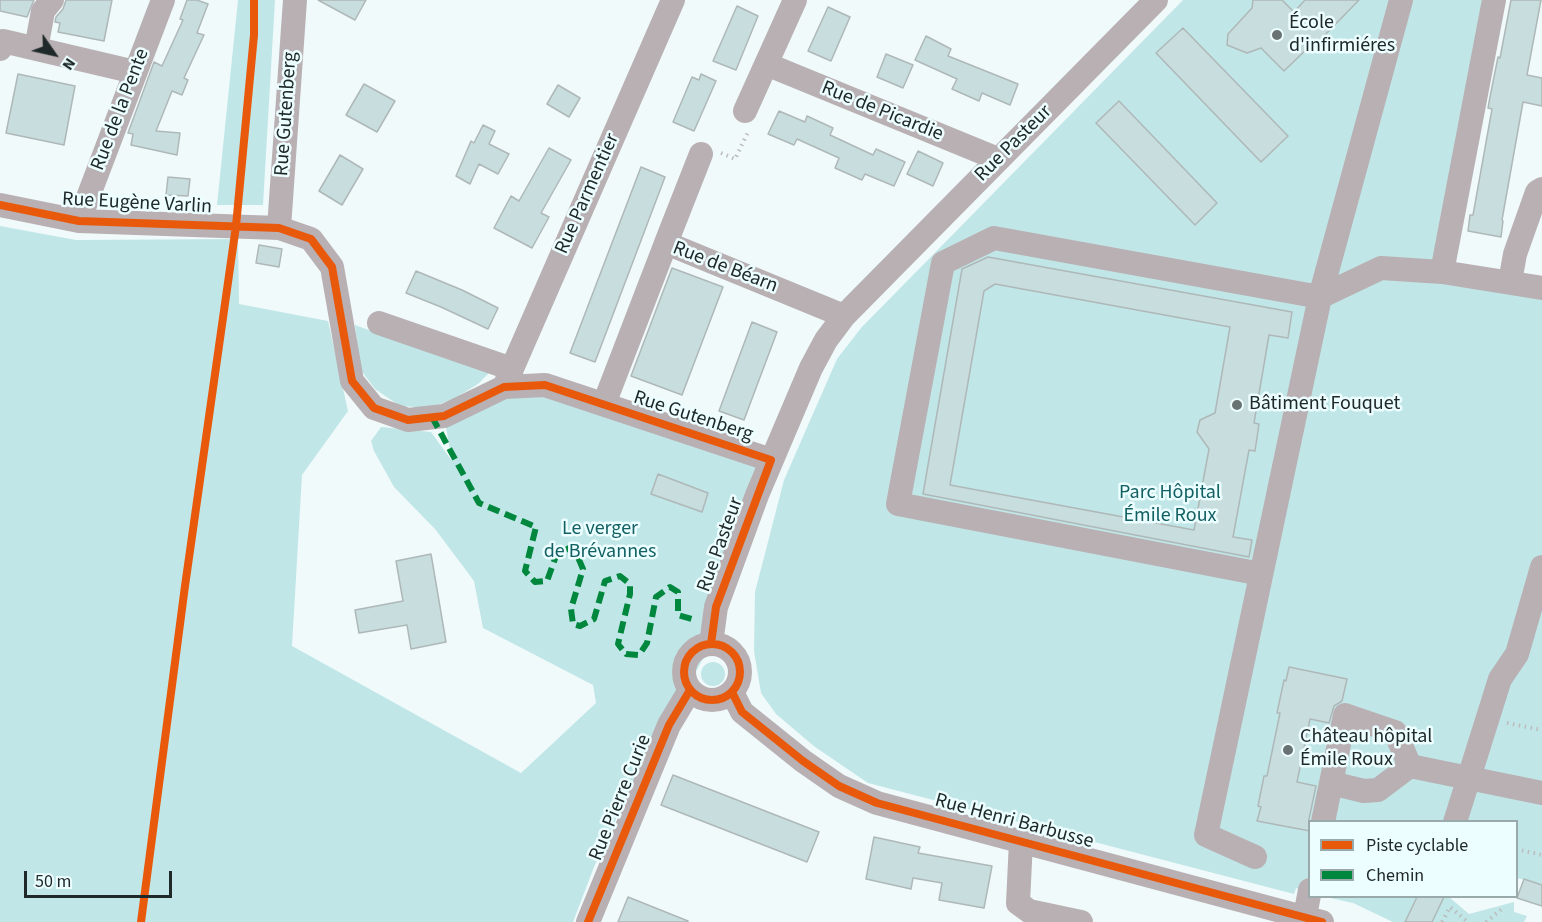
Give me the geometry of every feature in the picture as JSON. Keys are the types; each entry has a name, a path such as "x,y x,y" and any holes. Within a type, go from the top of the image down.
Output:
{"street":[{"path":"36,49 43,11 52,0"},
{"name":"Rue de la Pente","path":"79,221 162,0"},
{"name":"Rue Gutenberg","path":"279,228 295,0"},
{"name":"Rue Parmentier","path":"508,378 673,0"},
{"path":"745,111 795,0"},
{"name":"Rue Pasteur","path":"711,644 716,607 771,460 811,368 826,340 844,316 1156,0"},
{"path":"1255,857 1206,835 1320,297 1401,0"},
{"path":"1442,272 1494,0"},
{"path":"1,44 36,49 135,72"},
{"name":"Rue de Picardie","path":"766,64 998,159"},
{"path":"666,243 701,154"},
{"path":"1510,282 1515,254 1537,192 1542,189"},
{"name":"Rue Eugène Varlin","path":"0,205 79,221 279,228 311,239 332,267 352,381 374,408 408,420 444,416 508,378 545,385 604,405"},
{"path":"1261,574 898,504 943,263 994,238 1320,297 1381,268 1442,272 1542,288"},
{"name":"Rue de Béarn","path":"604,405 666,243 844,316"},
{"path":"379,323 508,378"},
{"name":"Rue Gutenberg","path":"604,405 771,460"},
{"path":"1456,820 1500,679 1517,654 1542,567"},
{"path":"711,644 729,649 740,665 738,684 732,692 715,701 706,700 690,690 684,674 688,657 702,646 711,644"},
{"name":"Rue Pierre Curie","path":"588,922 669,724 690,690"},
{"name":"Rue Henri Barbusse","path":"732,692 742,712 802,761 839,786 876,803 1021,841 1259,914 1314,919"},
{"path":"1323,820 1345,715 1395,732 1410,766"},
{"path":"1331,783 1364,791 1378,790 1410,766 1542,793"},
{"path":"1021,841 1018,903 1029,911 1081,922"},
{"path":"1311,898 1314,919"}],"path":[{"path":"701,154 710,149 735,159 750,128 741,124 745,111"},
{"path":"1487,719 1542,730"},
{"path":"1518,849 1542,855"},
{"path":"1442,922 1450,907 1468,922"},
{"path":"1486,922 1503,908"}],"green space":[{"path":"238,0 275,0 263,205 217,205"},
{"name":"Parc Hôpital Émile Roux","path":"1183,0 1483,0 1431,280 1542,299 1542,885 1518,878 1518,820 1308,820 1308,892 1296,888 1294,894 868,783 815,747 776,714 761,693 754,651 755,592 784,480 837,359 861,328"},
{"name":"Le verger de Brévannes","path":"0,226 76,240 238,239 239,304 328,321 348,411 302,475 292,646 521,773 596,703 593,685 483,628 474,581 435,529 394,487 374,451 371,441 381,427 431,432 452,461 444,416 545,385 771,460 711,644 686,690 661,721 594,867 573,922 0,922"},
{"path":"355,325 489,373 478,384 455,398 430,408 400,406 375,389 360,369"},
{"path":"713,662 718,663 724,669 724,679 718,685 713,686 708,685 702,679 701,674 702,669 708,663"},
{"path":"1330,898 1450,898 1469,914 1514,902 1514,912 1527,916 1524,922 1393,922 1353,903"}],"building":[{"path":"0,0 34,0 27,17 0,11"},
{"path":"66,0 112,0 104,41 58,32 60,23 55,22 56,17 63,9"},
{"path":"187,0 197,0 208,4 197,33 204,35 184,78 188,80 182,95 172,91 156,131 180,133 177,155 131,145 133,134 128,133 154,62 162,66 183,20 180,19"},
{"path":"318,0 366,0 355,20"},
{"name":"École d'infirmiéres","path":"1253,0 1282,0 1294,12 1305,0 1359,0 1322,38 1325,52 1310,46 1284,71 1261,48 1247,53 1227,45 1228,34 1252,8"},
{"path":"1511,0 1541,0 1527,75 1542,78 1542,106 1523,102 1501,237 1468,231 1470,215 1473,215 1492,109 1488,108 1490,97"},
{"path":"737,6 758,16 736,70 713,61"},
{"path":"828,7 850,17 831,61 808,51"},
{"path":"1183,28 1288,136 1261,162 1156,53"},
{"path":"926,36 951,49 948,56 1018,84 1010,105 982,93 979,101 952,89 957,79 915,60"},
{"path":"886,54 913,65 903,88 877,77"},
{"path":"18,74 75,86 64,145 6,133"},
{"path":"701,74 716,81 694,131 673,122 692,77 699,80"},
{"path":"364,84 395,101 377,132 346,115"},
{"path":"558,85 580,98 569,117 547,104"},
{"path":"1119,101 1217,203 1195,225 1096,123"},
{"path":"779,111 805,122 807,116 833,128 830,135 873,155 876,149 905,162 894,186 865,174 862,180 835,168 839,158 797,139 794,145 768,134"},
{"path":"483,125 495,131 489,144 509,154 498,174 479,164 470,184 456,176 471,141 474,143"},
{"path":"549,148 571,160 541,213 549,217 532,248 494,228 511,196 519,201"},
{"path":"918,151 943,163 933,186 907,174"},
{"path":"340,155 363,169 342,205 319,191"},
{"path":"641,167 665,177 595,362 570,353"},
{"path":"168,177 190,179 188,196 166,195"},
{"path":"259,245 282,249 279,267 256,263"},
{"name":"Bâtiment Fouquet","path":"988,257 1292,312 1288,338 1269,335 1254,423 1259,424 1255,451 1249,450 1233,537 1252,540 1249,557 923,494 962,269","holes":["995,284 1230,327 1215,413 1200,420 1197,432 1209,449 1194,530 950,485 984,291"]},
{"path":"672,268 723,287 682,395 631,376"},
{"path":"416,271 498,308 488,329 406,293"},
{"path":"752,322 777,332 744,420 719,411"},
{"path":"658,474 708,493 702,512 651,494"},
{"path":"431,554 446,642 411,649 407,625 359,633 355,610 403,601 396,561"},
{"name":"Château hôpital Émile Roux","path":"1289,667 1347,679 1342,701 1334,706 1329,723 1310,719 1297,782 1316,786 1308,820 1308,831 1257,821 1261,807 1258,806 1264,776 1267,776 1280,713 1277,713 1284,680 1286,681"},
{"path":"673,775 819,832 807,862 661,805"},
{"path":"874,837 920,847 918,853 992,866 984,908 939,900 942,883 913,878 911,889 866,879"},
{"path":"1524,879 1542,885 1542,906 1517,898"},
{"path":"628,897 688,921 688,922 618,922"},
{"path":"1417,898 1444,898 1432,922 1405,922"}],"marked path":[{"path":"432,417 479,503 536,527 525,571 535,582 547,581 556,556 569,548 577,555 583,569 571,609 573,624 580,626 594,619 605,581 620,576 630,584 630,594 618,644 626,654 639,655 647,643 656,597 670,587 678,592 678,615 695,620"}],"cycle path":[{"path":"141,922 185,586 236,226 254,35 254,0"},
{"path":"0,205 79,221 279,228 311,239 332,267 352,381 374,408 408,420 444,416 504,387 545,385 771,460 716,607 711,644"},
{"path":"707,644 717,644 732,652 738,661 740,672 738,683 732,692 717,700 707,700 696,695 689,688 684,677 684,667 689,656 696,649 707,644"},
{"path":"588,922 669,725 690,690"},
{"path":"732,692 742,712 803,761 839,786 877,803 1322,922"}],"place":[{"name":"École d'infirmiéres","path":"1277,35"},
{"name":"Bâtiment Fouquet","path":"1237,405"},
{"name":"Château hôpital Émile Roux","path":"1288,750"}]}
